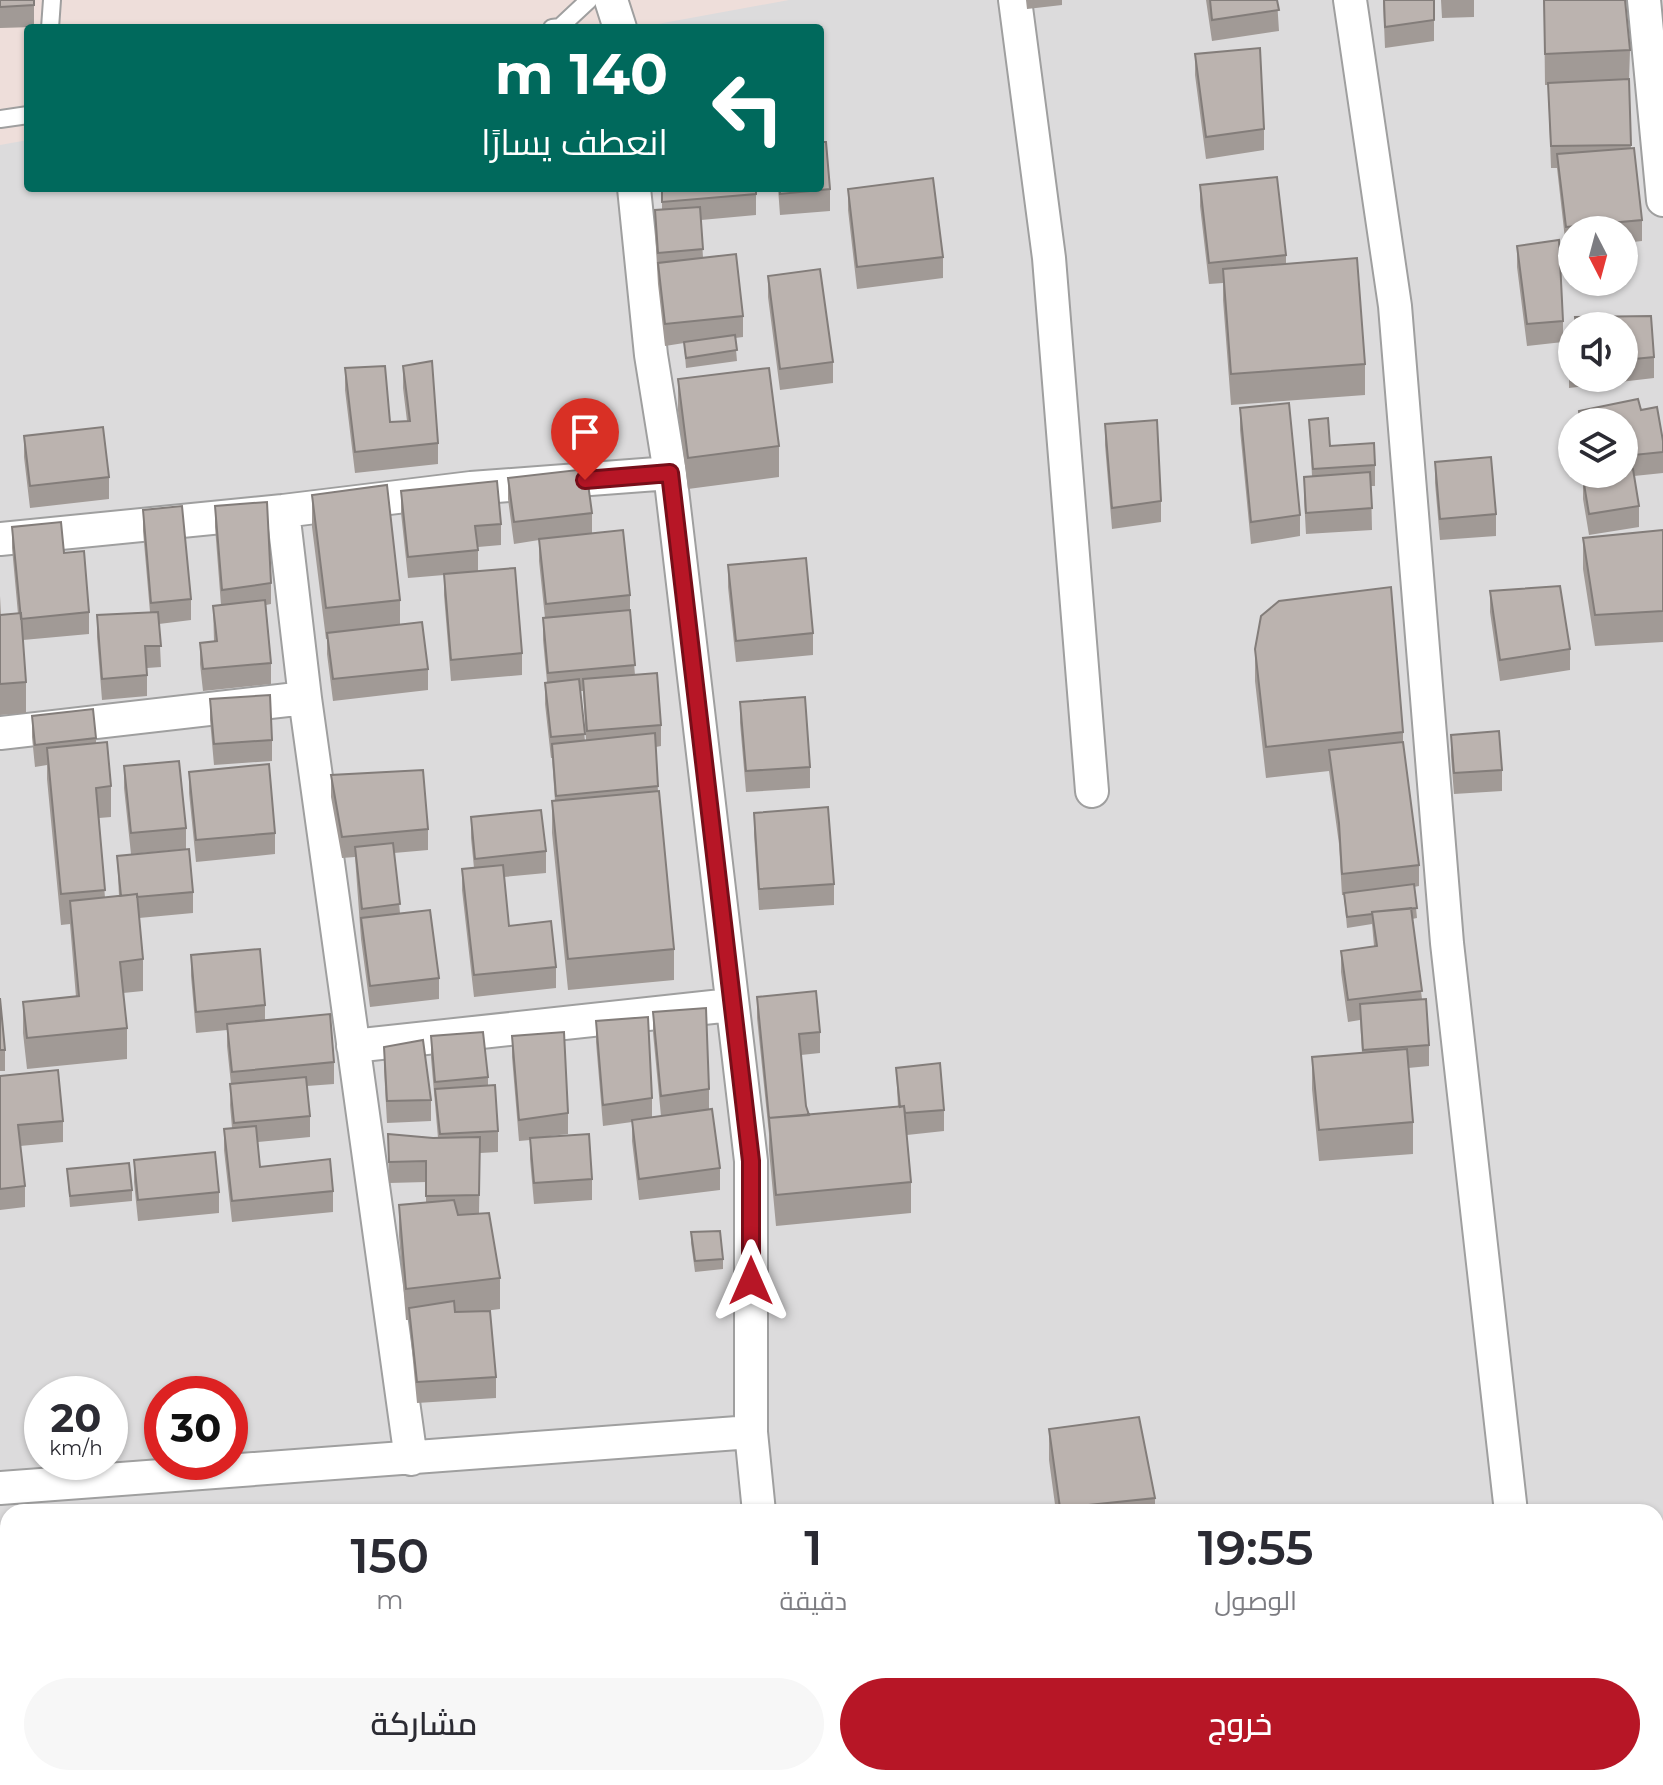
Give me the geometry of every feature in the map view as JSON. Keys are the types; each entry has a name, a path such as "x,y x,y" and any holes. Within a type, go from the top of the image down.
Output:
{"street":[{"path":"611,0 619,24"},
{"path":"1015,0 1049,258 1092,791"},
{"path":"1350,0 1395,306 1447,943 1510,1504"},
{"path":"1644,0 1663,200"},
{"path":"634,192 651,355 670,473 751,1161 751,1432 758,1504"},
{"path":"0,539 283,511 471,488 670,473"},
{"path":"283,511 305,698 411,1459"},
{"path":"0,733 305,698"},
{"path":"353,1046 731,1005"},
{"path":"0,1488 751,1432"}],"lane":[{"path":"50,24 52,0"},
{"path":"563,24 589,0"},
{"path":"0,119 24,116"}],"shaded area":[{"path":"0,0 1663,0 1663,1504 0,1504"},
{"path":"0,0 789,0 658,24 24,24 24,141 0,145"}],"building":[{"path":"0,0 34,0 34,5 0,7"},
{"path":"1210,0 1277,0 1279,10 1212,20"},
{"path":"1384,0 1434,0 1434,20 1385,27"},
{"path":"1544,0 1625,0 1630,50 1545,54"},
{"path":"1260,48 1264,129 1206,137 1195,54"},
{"path":"1629,79 1631,145 1551,146 1548,83"},
{"path":"824,142 826,142 830,189 824,190"},
{"path":"1634,148 1642,220 1638,220 1638,216 1565,216 1557,154"},
{"path":"1277,177 1286,255 1209,263 1200,185"},
{"path":"933,178 943,257 857,267 848,189"},
{"path":"662,192 756,192 756,194 662,202"},
{"path":"700,207 703,249 658,253 655,210"},
{"path":"1558,240 1558,296 1562,296 1563,312 1558,312 1558,321 1527,324 1517,246"},
{"path":"736,254 743,316 665,324 658,263"},
{"path":"1357,258 1365,364 1231,374 1223,269"},
{"path":"820,269 833,362 780,369 768,276"},
{"path":"1638,316 1651,316 1654,357 1638,359"},
{"path":"735,335 737,350 686,358 684,342"},
{"path":"432,361 438,443 355,452 345,368 385,366 390,422 410,421 403,366"},
{"path":"769,368 779,446 688,458 678,379"},
{"path":"1638,399 1641,410 1657,407 1663,452 1638,455 1638,408 1594,408"},
{"path":"1289,403 1300,515 1251,522 1240,408"},
{"path":"1328,418 1330,446 1374,443 1375,465 1313,469 1309,420"},
{"path":"1157,420 1161,501 1112,508 1105,424"},
{"path":"103,427 109,477 30,486 24,436"},
{"path":"1491,457 1496,514 1440,519 1435,462"},
{"path":"586,469 592,513 514,522 508,478"},
{"path":"1370,472 1372,508 1306,513 1304,477"},
{"path":"497,481 501,524 475,526 478,550 408,557 401,491"},
{"path":"387,485 400,600 326,608 312,495"},
{"path":"1585,488 1636,488 1639,506 1589,514"},
{"path":"267,502 271,583 222,590 215,506"},
{"path":"182,506 191,599 151,603 143,510"},
{"path":"61,522 64,553 84,551 89,612 21,619 12,527"},
{"path":"623,530 630,595 546,604 539,539"},
{"path":"1663,530 1663,611 1595,615 1583,538"},
{"path":"806,558 813,633 736,641 728,565"},
{"path":"515,568 522,653 451,660 444,574"},
{"path":"1560,586 1570,649 1500,660 1490,591"},
{"path":"1391,587 1403,732 1266,747 1255,649 1261,616 1279,601"},
{"path":"265,600 271,663 203,669 200,643 217,641 213,606"},
{"path":"630,610 635,665 548,673 543,618"},
{"path":"158,612 161,646 145,646 147,675 102,679 97,615"},
{"path":"21,613 26,682 0,684 0,615"},
{"path":"422,622 428,669 333,679 327,633"},
{"path":"657,673 661,725 587,731 583,679"},
{"path":"579,679 585,734 551,737 545,683"},
{"path":"270,695 272,740 214,744 210,699"},
{"path":"805,697 810,767 746,771 740,702"},
{"path":"93,709 96,738 35,745 32,716"},
{"path":"1499,731 1502,770 1454,773 1451,735"},
{"path":"655,733 658,786 556,796 552,744"},
{"path":"107,742 111,786 96,788 105,890 61,894 47,748"},
{"path":"1403,742 1419,865 1342,874 1329,750"},
{"path":"179,761 186,828 131,833 124,766"},
{"path":"269,764 275,833 196,840 189,772"},
{"path":"423,770 428,829 342,837 331,775"},
{"path":"659,791 674,949 568,959 552,801"},
{"path":"828,807 834,884 759,889 754,813"},
{"path":"541,810 546,851 475,859 471,817"},
{"path":"393,843 400,904 362,909 355,847"},
{"path":"189,849 193,892 121,896 117,856"},
{"path":"503,865 509,926 551,921 556,967 474,975 462,869"},
{"path":"1414,884 1417,908 1347,917 1344,893"},
{"path":"137,894 143,959 120,962 127,1028 27,1038 23,1002 79,996 70,901"},
{"path":"1411,908 1422,991 1348,1000 1341,951 1377,946 1372,912"},
{"path":"430,910 439,978 370,986 361,918"},
{"path":"260,949 265,1005 196,1012 191,955"},
{"path":"816,991 820,1032 799,1034 809,1115 769,1118 757,997"},
{"path":"0,998 5,1050 0,1050"},
{"path":"1426,999 1429,1045 1363,1050 1360,1004"},
{"path":"706,1008 709,1089 661,1096 653,1012"},
{"path":"330,1014 334,1062 232,1072 227,1024"},
{"path":"648,1017 652,1098 603,1105 596,1021"},
{"path":"483,1032 488,1077 435,1082 431,1036"},
{"path":"564,1032 568,1113 519,1120 512,1036"},
{"path":"423,1040 431,1100 387,1101 384,1047"},
{"path":"1407,1049 1413,1122 1319,1130 1312,1057"},
{"path":"940,1063 944,1110 905,1113 904,1106 900,1107 896,1068"},
{"path":"58,1070 63,1121 18,1125 25,1186 0,1189 0,1076"},
{"path":"306,1077 310,1116 234,1123 230,1084"},
{"path":"495,1085 498,1131 440,1134 435,1089"},
{"path":"904,1106 911,1182 776,1195 769,1118"},
{"path":"712,1109 720,1168 639,1179 632,1120"},
{"path":"256,1126 260,1167 330,1159 333,1191 232,1201 224,1129"},
{"path":"388,1134 433,1138 480,1137 479,1195 426,1196 426,1161 389,1162"},
{"path":"589,1134 592,1179 534,1183 530,1138"},
{"path":"215,1152 219,1192 138,1200 134,1160"},
{"path":"129,1163 132,1190 70,1196 67,1169"},
{"path":"454,1200 458,1215 489,1213 500,1278 406,1289 399,1205"},
{"path":"720,1231 723,1259 695,1261 691,1232"},
{"path":"454,1301 455,1312 490,1311 496,1377 417,1382 409,1308"},
{"path":"1139,1417 1155,1498 1098,1504 1059,1504 1049,1429"}],"route":[{"path":"585,480 670,473 751,1161 751,1281"}]}
